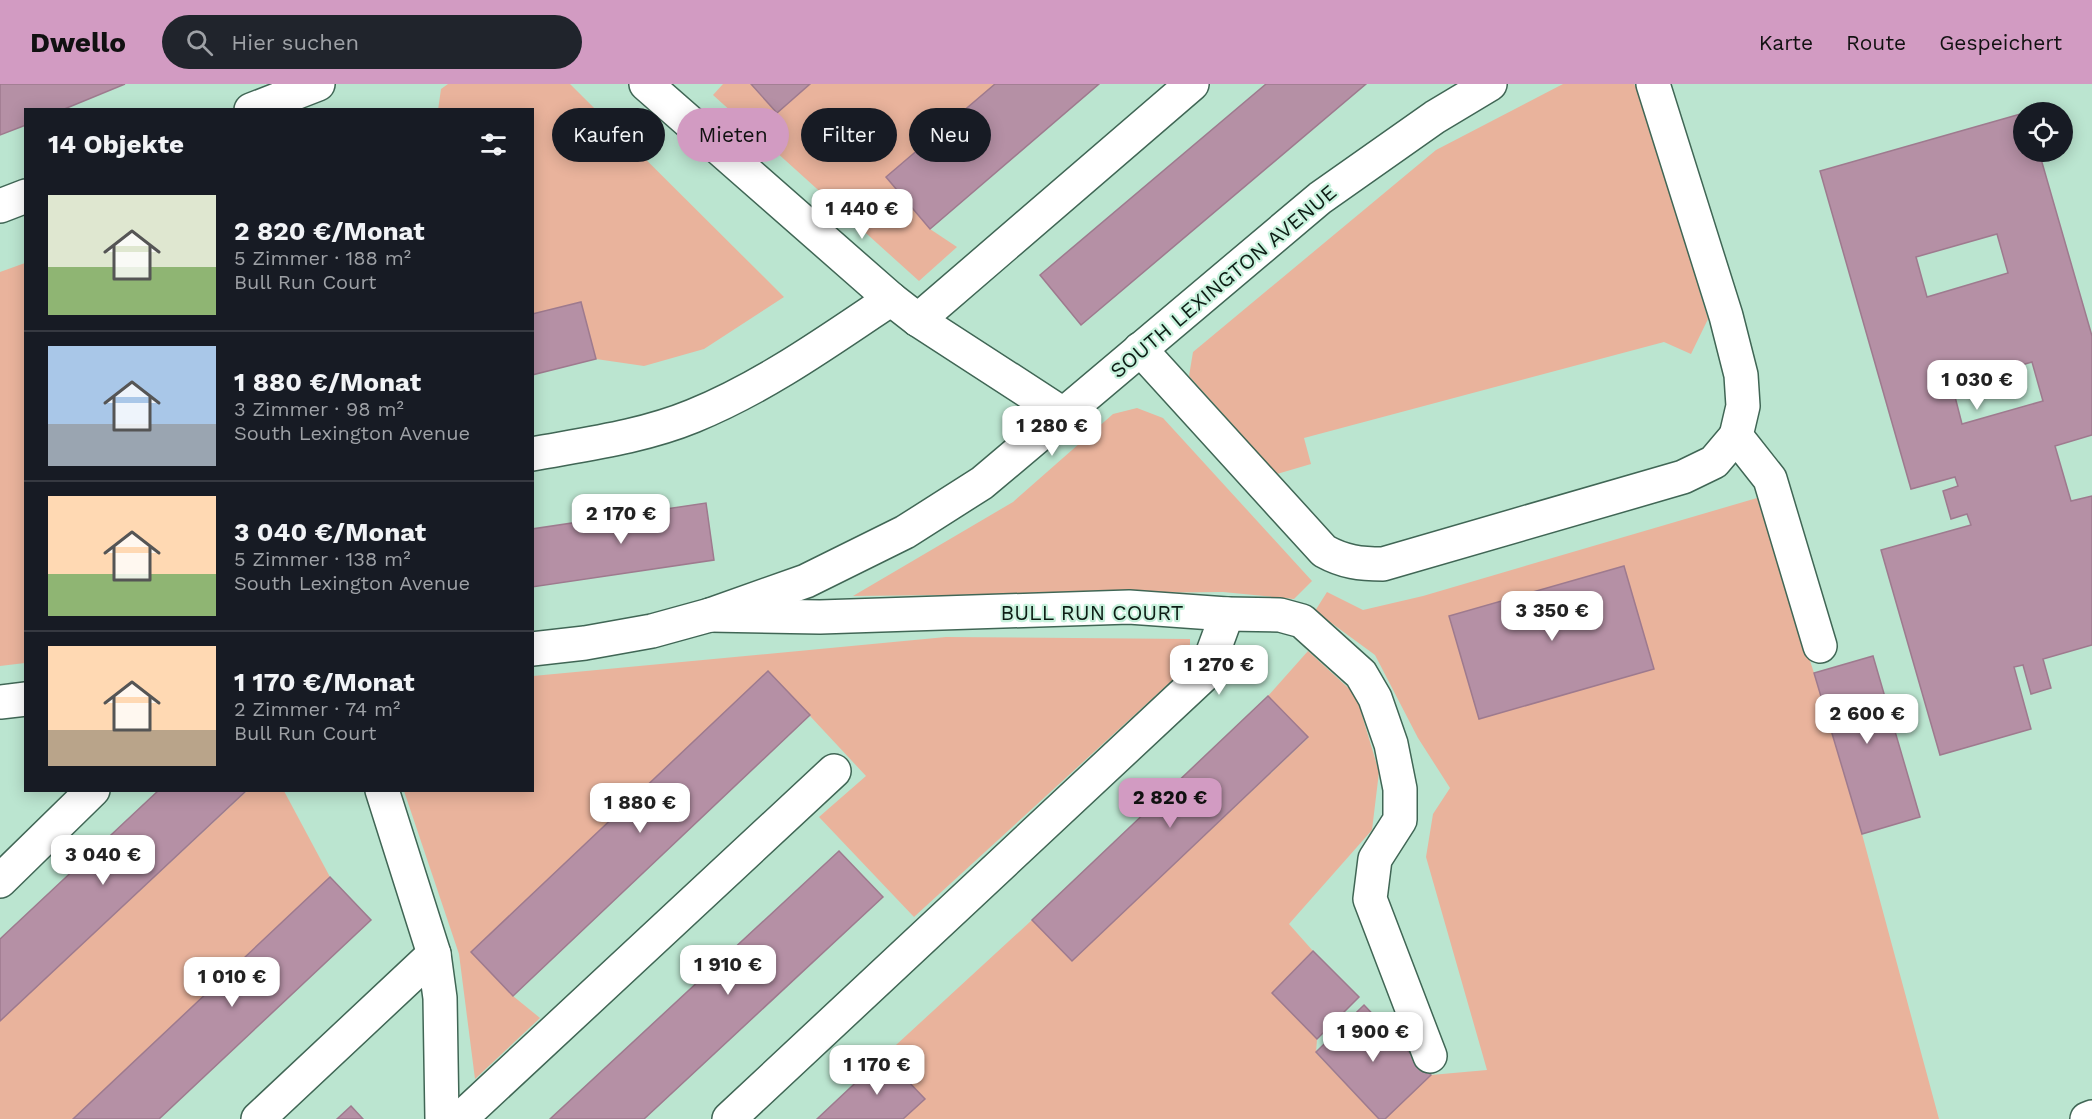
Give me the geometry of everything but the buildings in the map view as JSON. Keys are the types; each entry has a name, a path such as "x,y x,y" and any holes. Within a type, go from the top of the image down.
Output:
{"street":[{"path":"256,108 318,84"},
{"path":"646,84 891,300 1063,414"},
{"path":"918,320 1192,84"},
{"name":"SOUTH LEXINGTON AVENUE","path":"534,649 585,643 652,631 710,615 806,581 905,532 982,483 1320,198 1435,117 1490,84"},
{"path":"1140,349 1324,551 1339,559 1359,564 1383,564 1683,477 1714,462 1736,436 1743,406 1741,375 1726,316 1653,84"},
{"path":"0,206 24,197"},
{"path":"534,454 628,436 691,417 741,395 891,300"},
{"path":"1736,436 1770,479 1820,646"},
{"name":"BULL RUN COURT","path":"710,615 820,617 1129,608 1280,615 1302,621 1361,674 1375,698 1393,755 1400,789 1400,820 1375,859 1371,899 1430,1056"},
{"path":"729,1119 1205,674 1227,614"},
{"path":"0,702 24,699"},
{"path":"460,1119 834,771"},
{"path":"0,881 91,792"},
{"path":"383,792 434,954 440,998 442,1119"},
{"path":"258,1119 434,954"},
{"path":"2087,1119 2092,1117"}],"shaded area":[{"path":"448,84 570,84 594,108 552,108 552,162 648,162 784,297 704,349 644,366 596,359 581,302 534,314 534,108 438,108 441,89"},
{"path":"723,84 751,84 773,108 727,108 713,95"},
{"path":"810,84 995,84 984,108 909,108 909,162 960,162 930,229 957,247 919,281 787,162 789,108 783,108"},
{"path":"1563,84 1634,84 1640,93 1708,319 1691,354 1664,342 1304,438 1311,464 1277,474 1189,376 1193,352 1436,150"},
{"path":"24,263 24,663 0,666 0,272"},
{"path":"1137,408 1163,418 1312,581 1294,599 1223,592 853,596 1013,502 1113,414"},
{"path":"1757,498 1814,673 1862,834 1939,1119 1385,1119 1431,1075 1487,1070 1426,857 1433,814 1450,788 1418,738 1375,655 1315,611 1327,592 1363,610 1423,596"},
{"path":"946,637 1190,639 1190,664 914,917 819,817 866,776 768,671 472,952 513,996 540,1018 475,1079 459,954 404,792 534,792 534,676"},
{"path":"1308,651 1356,695 1379,772 1372,830 1289,924 1313,951 1272,993 1317,1039 1316,1053 1379,1119 903,1119 924,1099 884,1056 1032,920 1072,961 1308,738 1268,696"},
{"path":"246,792 285,792 330,877 73,1119 0,1119 0,1021"}]}
